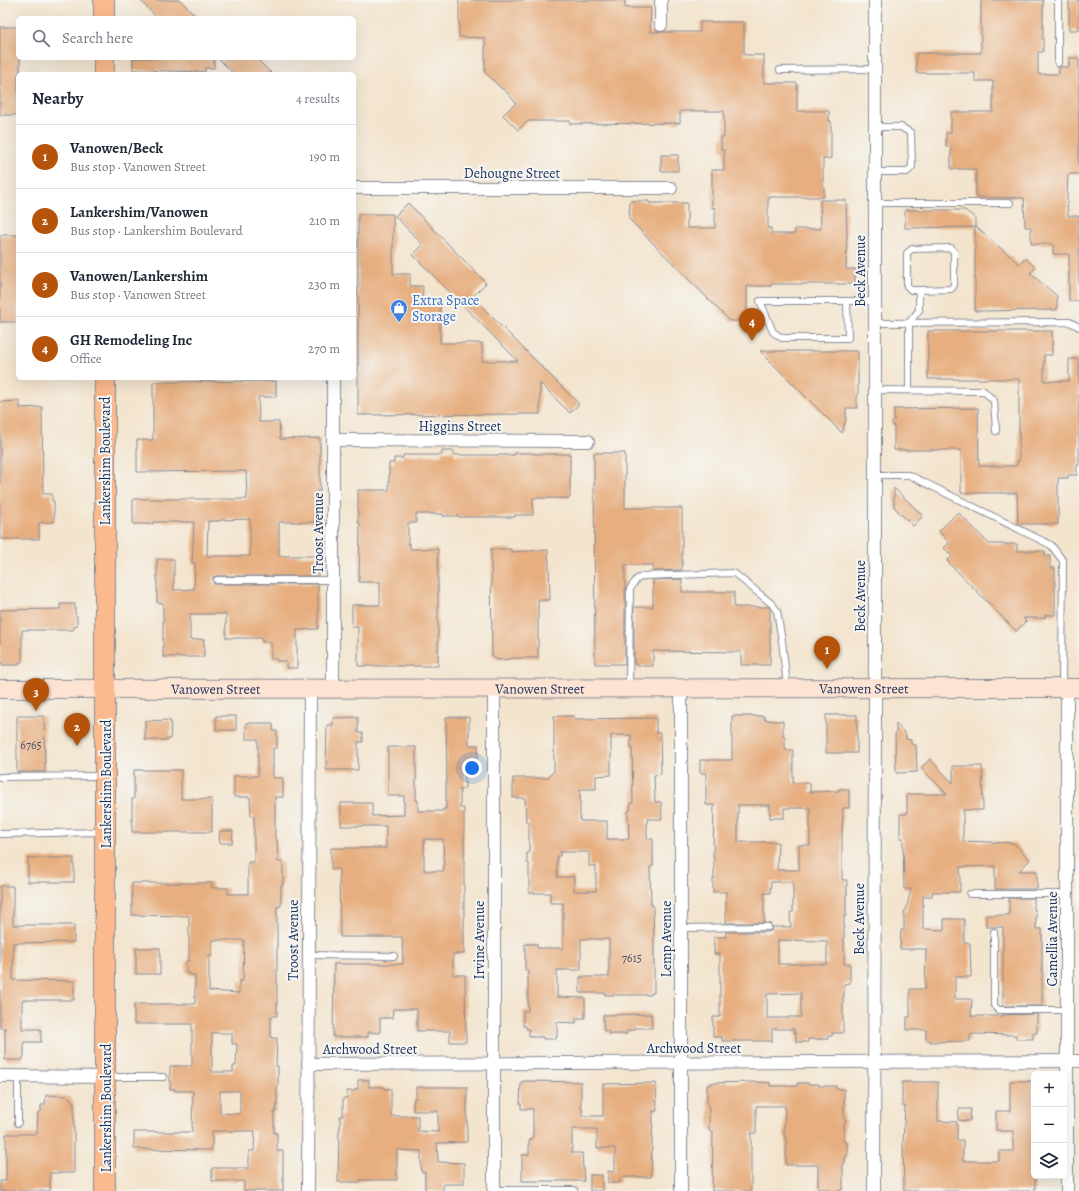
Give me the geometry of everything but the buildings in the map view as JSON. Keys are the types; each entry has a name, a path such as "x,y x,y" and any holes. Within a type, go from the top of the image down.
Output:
{"main road":[{"path":"104,0 104,16"},
{"path":"104,60 104,72"},
{"name":"Lankershim Boulevard","path":"105,380 105,1191"},
{"name":"Vanowen Street","path":"0,688 1069,688"}],"street":[{"path":"661,0 661,25"},
{"name":"Beck Avenue","path":"874,1191 875,0"},
{"name":"Dehougne Street","path":"356,188 671,188"},
{"name":"Troost Avenue","path":"333,380 333,688"},
{"name":"Higgins Street","path":"333,440 588,441"},
{"name":"Troost Avenue","path":"308,1191 310,688"},
{"name":"Irvine Avenue","path":"494,688 494,1190"},
{"name":"Lemp Avenue","path":"681,688 681,1191"},
{"name":"Camellia Avenue","path":"1067,1191 1073,1062 1066,1010 1069,688"},
{"name":"Archwood Street","path":"308,1064 1073,1062"},
{"path":"0,1076 106,1077"}],"lane":[{"path":"1058,0 1058,63"},
{"path":"780,70 875,69"},
{"path":"874,172 906,172 912,166 911,133 900,127 875,127"},
{"path":"875,203 1010,203"},
{"path":"951,248 954,252 954,285 951,289 919,290 911,290 907,286 907,253 912,249 951,248"},
{"path":"909,390 909,323 919,310 919,290"},
{"path":"847,301 848,338 782,338 773,332 760,301 847,301 874,301"},
{"path":"875,323 1070,322 1079,326"},
{"path":"875,390 984,391 994,402 996,431"},
{"path":"875,475 909,476 1050,545 1062,561 1069,688"},
{"path":"629,688 630,589 637,579 644,576 734,573 772,604 777,611 788,688"},
{"path":"217,580 333,580"},
{"path":"0,777 106,776"},
{"path":"0,834 106,832"},
{"path":"970,894 1067,894"},
{"path":"681,928 768,927"},
{"path":"994,932 994,1005 998,1010 1066,1010"},
{"path":"308,955 394,956"},
{"path":"18,1077 18,1123"},
{"path":"106,1077 163,1077"},
{"path":"494,1190 574,1191"}],"place":[{"name":"Extra Space Storage","path":"399,323"},
{"name":"GH Remodeling Inc","path":"752,341"},
{"name":"Vanowen/Beck","path":"827,669"},
{"name":"Vanowen/Lankershim","path":"36,711"},
{"name":"Lankershim/Vanowen","path":"77,746"}]}
